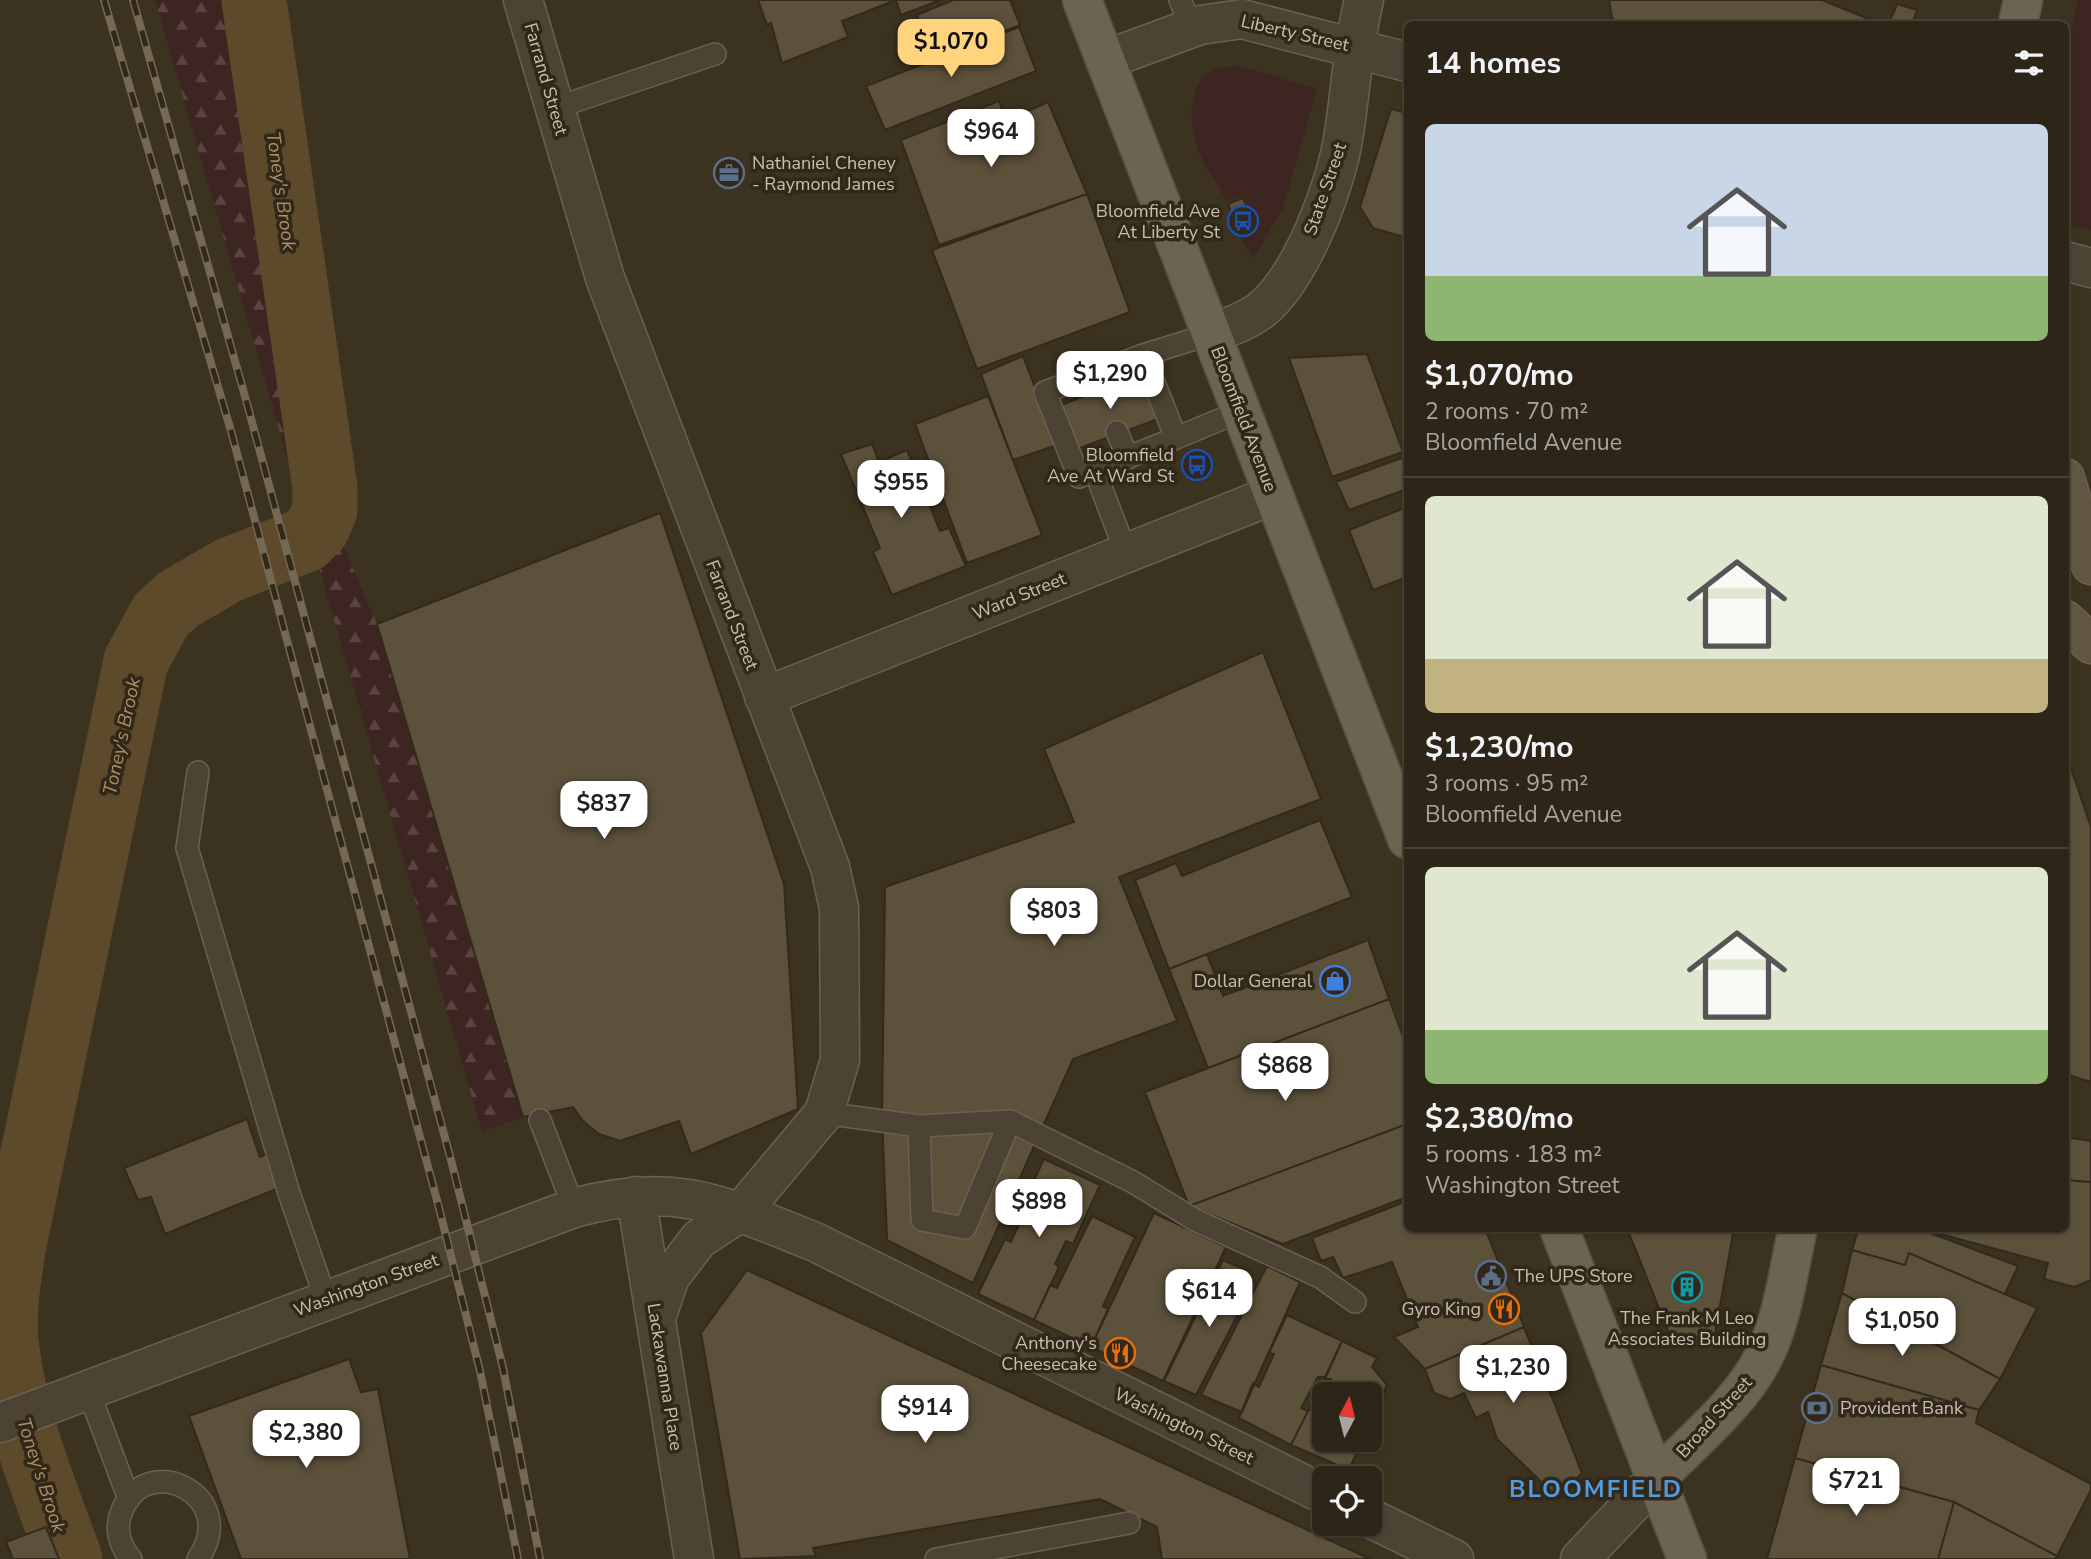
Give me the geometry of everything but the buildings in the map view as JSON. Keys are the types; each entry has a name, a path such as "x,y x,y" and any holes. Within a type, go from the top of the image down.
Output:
{"main road":[{"name":"Bloomfield Avenue","path":"1082,0 1404,831"},
{"path":"2019,21 2023,0"},
{"path":"2069,491 2091,565"},
{"path":"2069,624 2091,644"},
{"path":"1561,1232 1687,1559"},
{"name":"Broad Street","path":"1656,1479 1736,1396 1763,1359 1772,1337 1797,1232"}],"street":[{"name":"State Street","path":"1211,334 1260,310 1291,273 1306,244 1338,162 1344,135 1353,47 1364,0"},
{"name":"Farrand Street","path":"531,2 555,108 605,278 831,867 838,898 840,1060 824,1113 741,1212"},
{"name":"Liberty Street","path":"1105,60 1186,14 1213,21 1242,19 1404,61"},
{"path":"2069,262 2091,268"},
{"name":"Ward Street","path":"764,697 1273,495"},
{"name":"Washington Street","path":"0,1423 574,1208 636,1196 674,1195 741,1212 815,1242 1312,1489"},
{"name":"Lackawanna Place","path":"636,1196 694,1559"},
{"path":"656,1318 670,1277 699,1239 741,1212"},
{"path":"1580,1559 1656,1479"},
{"path":"1382,1524 1454,1559"}],"lane":[{"path":"555,108 715,54"},
{"path":"1211,334 1143,355 1098,380 1045,391 1079,477 1241,411"},
{"path":"1143,355 1176,438"},
{"path":"1117,432 1128,458"},
{"path":"1096,471 1126,553"},
{"path":"198,772 187,848 289,1193 326,1300"},
{"path":"824,1113 919,1126 1010,1121 1133,1182 1195,1220 1320,1277 1355,1303"},
{"path":"540,1120 574,1208"},
{"path":"919,1126 922,1220 965,1228 1010,1121"},
{"path":"88,1390 129,1499"},
{"path":"131,1559 122,1546 118,1531 119,1516 129,1499 148,1485 162,1481 191,1490 202,1502 209,1516 210,1532 206,1547 198,1559"},
{"path":"936,1559 1129,1523"}],"green space":[{"path":"155,0 267,0 343,545 377,624 523,1117 482,1132"},
{"path":"2078,0 2091,0 2091,230 2069,226 2069,41"},
{"path":"1241,66 1317,89 1283,208 1253,259 1242,240 1258,232 1244,195 1227,202 1201,156 1195,139 1192,115 1196,91 1208,72 1219,67"}],"waterway":[{"name":"Toney's Brook","path":"70,1559 31,1452 16,1397 6,1341 6,1305 14,1244 136,661 161,615 179,599 229,570 305,540 318,527 325,510 325,488 254,0"}],"railway":[{"path":"104,0 231,431 438,1204 480,1371 518,1559"},
{"path":"133,0 246,400 451,1160 503,1368 540,1559"}],"place":[{"name":"Nathaniel Cheney - Raymond James","path":"729,173"},
{"name":"Bloomfield Ave At Liberty St","path":"1243,221"},
{"name":"Bloomfield Ave At Ward St","path":"1197,465"},
{"name":"Dollar General","path":"1335,981"},
{"name":"The UPS Store","path":"1491,1276"},
{"name":"The Frank M Leo Associates Building","path":"1687,1287"},
{"name":"Gyro King","path":"1504,1309"},
{"name":"Anthony's Cheesecake","path":"1120,1353"},
{"name":"Provident Bank","path":"1817,1408"}],"district":[{"name":"BLOOMFIELD","path":"1596,1489"}]}
